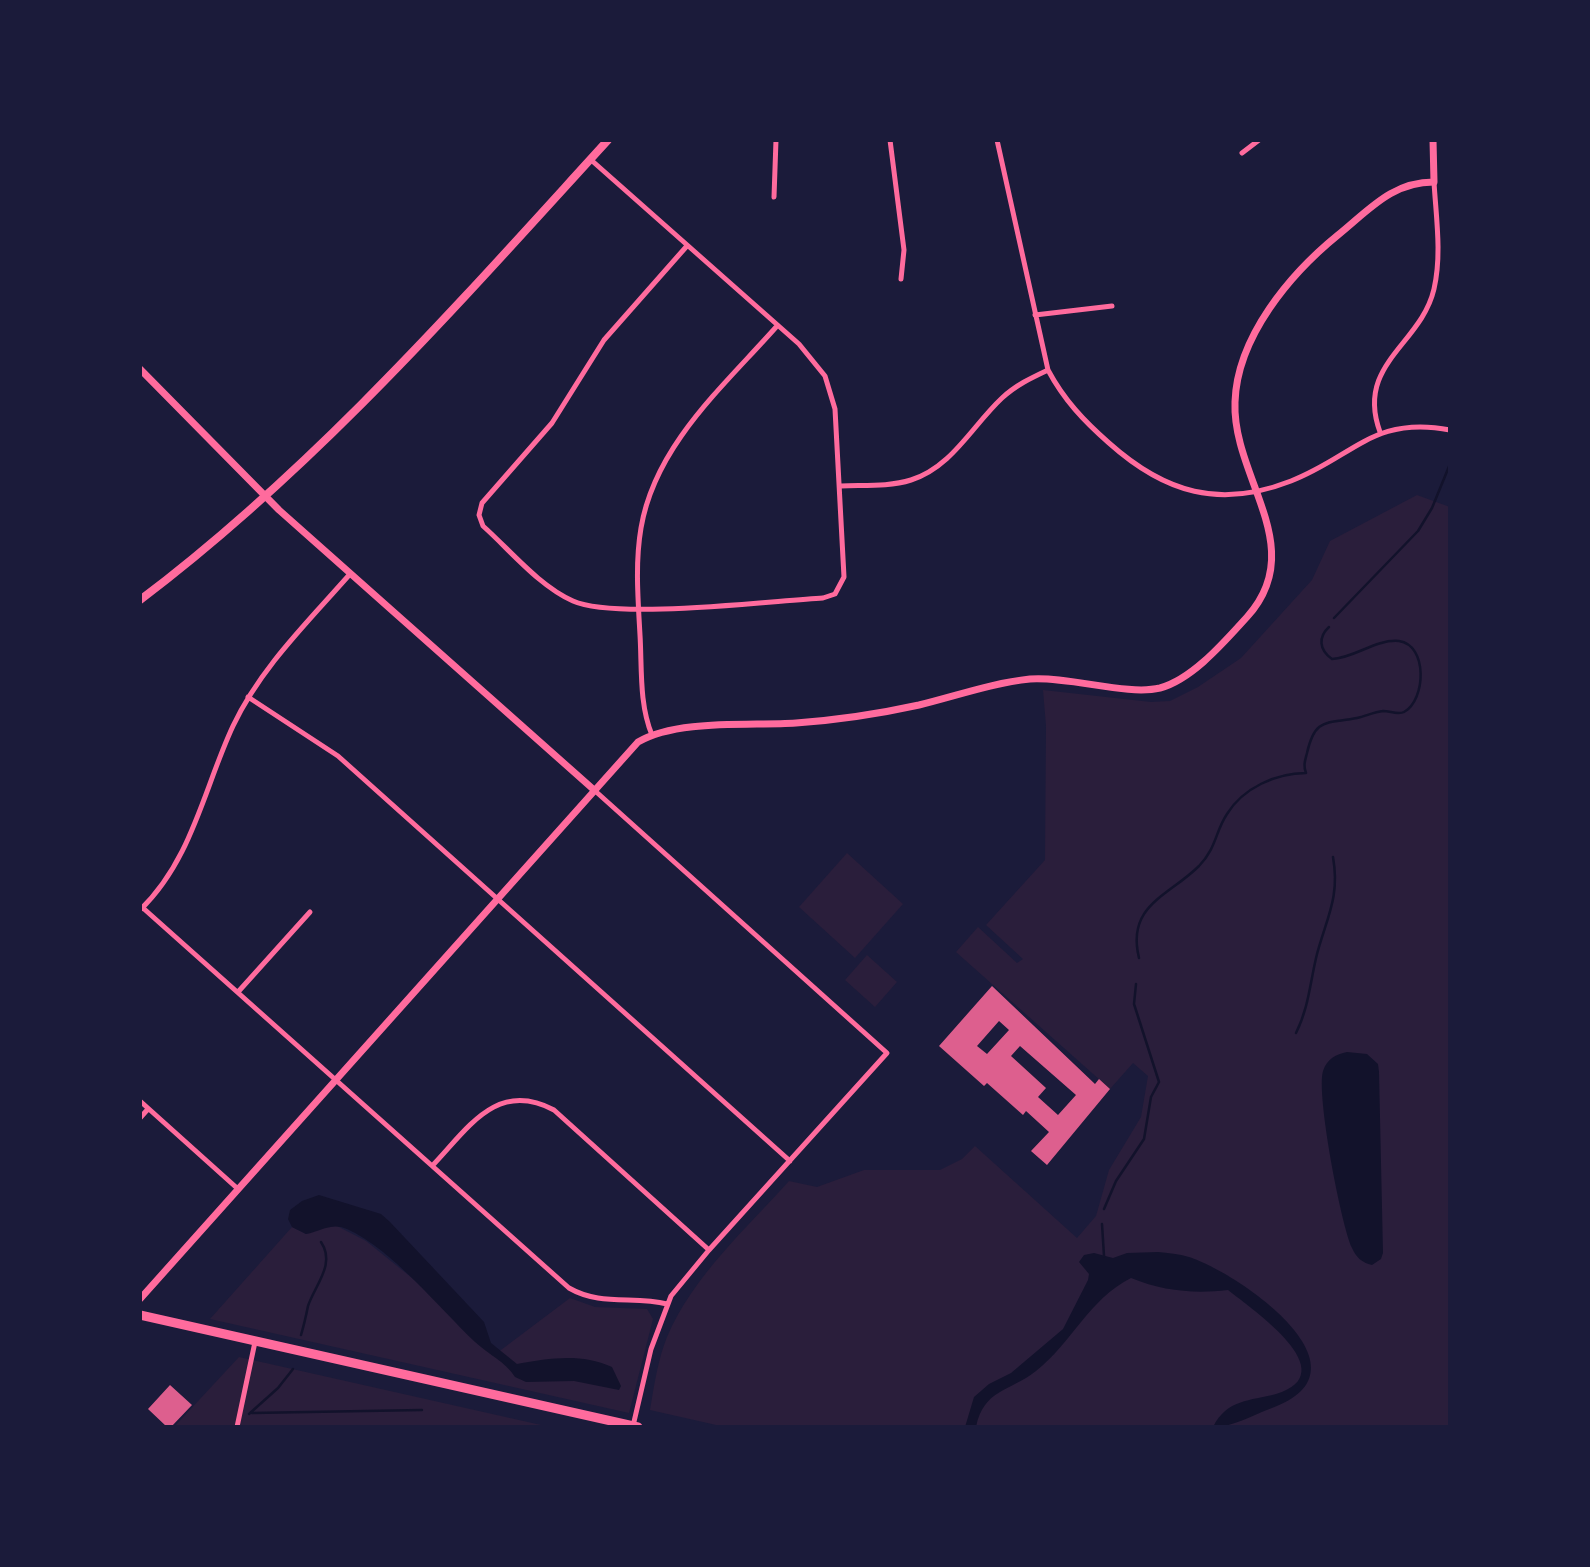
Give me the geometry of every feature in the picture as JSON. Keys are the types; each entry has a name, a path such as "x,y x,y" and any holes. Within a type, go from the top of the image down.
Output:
{"main road":[{"path":"140,600 265,496 391,375 608,140"},
{"path":"140,1315 635,1427"}],"street":[{"path":"774,197 776,140"},
{"path":"890,140 904,250 901,279"},
{"path":"997,140 1048,370 1063,397 1094,430 1152,477 1197,493 1227,495 1256,491 1292,481 1380,432 1411,428 1450,430"},
{"path":"1242,153 1259,140"},
{"path":"1380,432 1373,413 1378,379 1422,315 1433,292 1438,261 1433,140"},
{"path":"590,159 814,360 825,376 835,409 841,486 844,577 835,594 823,598 638,609 591,607 556,591 483,526 479,515 482,503 552,423 604,340 687,247"},
{"path":"140,1299 629,749 652,735 686,729 867,716 1028,679 1061,679 1142,689 1161,687 1186,673 1214,649 1253,610 1265,590 1271,567 1272,538 1238,434 1234,404 1237,383 1255,333 1292,281 1320,250 1395,188 1413,182 1434,182"},
{"path":"1035,315 1112,306"},
{"path":"652,735 645,716 638,609 641,526 661,469 687,427 777,326"},
{"path":"140,369 265,496 350,574 887,1053 709,1250 667,1304 650,1349 635,1427"},
{"path":"841,486 896,484 930,472 947,459 1020,383 1048,370"},
{"path":"350,574 271,663 248,697 232,727 187,843 164,883 141,909 238,992 569,1288 584,1297 601,1300 650,1300 667,1304"},
{"path":"248,697 338,756 790,1161"},
{"path":"238,992 310,912"},
{"path":"140,1101 238,1189"},
{"path":"433,1165 481,1114 499,1103 536,1101 554,1111 709,1250"},
{"path":"140,1118 148,1109"},
{"path":"237,1427 255,1342"}],"shaded area":[{"path":"1417,495 1450,507 1450,1427 725,1427 650,1410 661,1354 678,1315 706,1273 789,1181 817,1187 864,1170 940,1170 962,1159 975,1146 1077,1238 1096,1216 1109,1170 1141,1117 1148,1076 1133,1063 1110,1089 956,952 978,927 1017,963 1023,959 986,925 1045,860 1046,726 1043,690 1151,702 1170,701 1198,687 1241,658 1312,580 1330,541"},
{"path":"847,853 903,904 855,958 799,907"},
{"path":"867,955 897,982 875,1007 845,980"},
{"path":"1347,1052 1367,1054 1378,1064 1379,1072 1383,1253 1381,1259 1372,1265 1357,1257 1347,1234 1323,1105 1323,1071 1332,1058"},
{"path":"319,1195 381,1214 484,1322 491,1343 517,1364 565,1358 589,1360 612,1367 621,1386 619,1390 574,1381 526,1382 515,1377 502,1362 475,1342 398,1265 364,1238 342,1227 306,1234 292,1227 288,1219 290,1210 302,1201"},
{"path":"337,1226 366,1241 412,1278 493,1356 570,1298 595,1307 647,1309 653,1319 629,1413 210,1319 292,1227 306,1234 323,1227"},
{"path":"1158,1252 1185,1256 1211,1267 1238,1282 1289,1324 1306,1348 1311,1371 1301,1391 1272,1408 1228,1425 1213,1427 1232,1406 1276,1394 1295,1384 1302,1372 1298,1357 1273,1326 1228,1290 1179,1290 1131,1278 1103,1298 1060,1348 1036,1371 991,1398 985,1405 976,1427 965,1427 974,1397 989,1384 1011,1373 1063,1329 1088,1280 1089,1274 1079,1262 1084,1255 1094,1253 1113,1258 1127,1253"},
{"path":"239,1357 550,1427 174,1427"}],"building":[{"path":"992,986 1095,1084 1099,1079 1110,1089 1047,1165 1031,1151 1049,1132 1026,1111 1023,1115 987,1083 984,1086 939,1046","holes":["999,1021 1009,1030 987,1054 977,1046","1020,1046 1076,1095 1058,1115 1038,1097 1046,1088 1011,1056"]},
{"path":"170,1385 192,1405 171,1427 167,1427 148,1409"}],"waterway":[{"path":"1334,618 1418,531 1432,508 1450,464"},
{"path":"1139,958 1137,940 1144,914 1153,903 1205,859 1227,814 1242,797 1272,779 1306,773 1305,763 1310,741 1324,724 1383,711 1402,713 1411,706 1417,696 1421,674 1419,662 1408,645 1390,641 1332,659 1322,648 1323,635 1329,627"},
{"path":"1296,1033 1307,1004 1317,954 1334,896 1333,857"},
{"path":"1104,1209 1116,1181 1144,1139 1151,1097 1159,1082 1134,1004 1136,984"},
{"path":"1102,1224 1104,1256"},
{"path":"301,1335 308,1306 325,1266 325,1250 321,1242"},
{"path":"249,1414 278,1388 293,1369"},
{"path":"252,1413 422,1410"}]}
